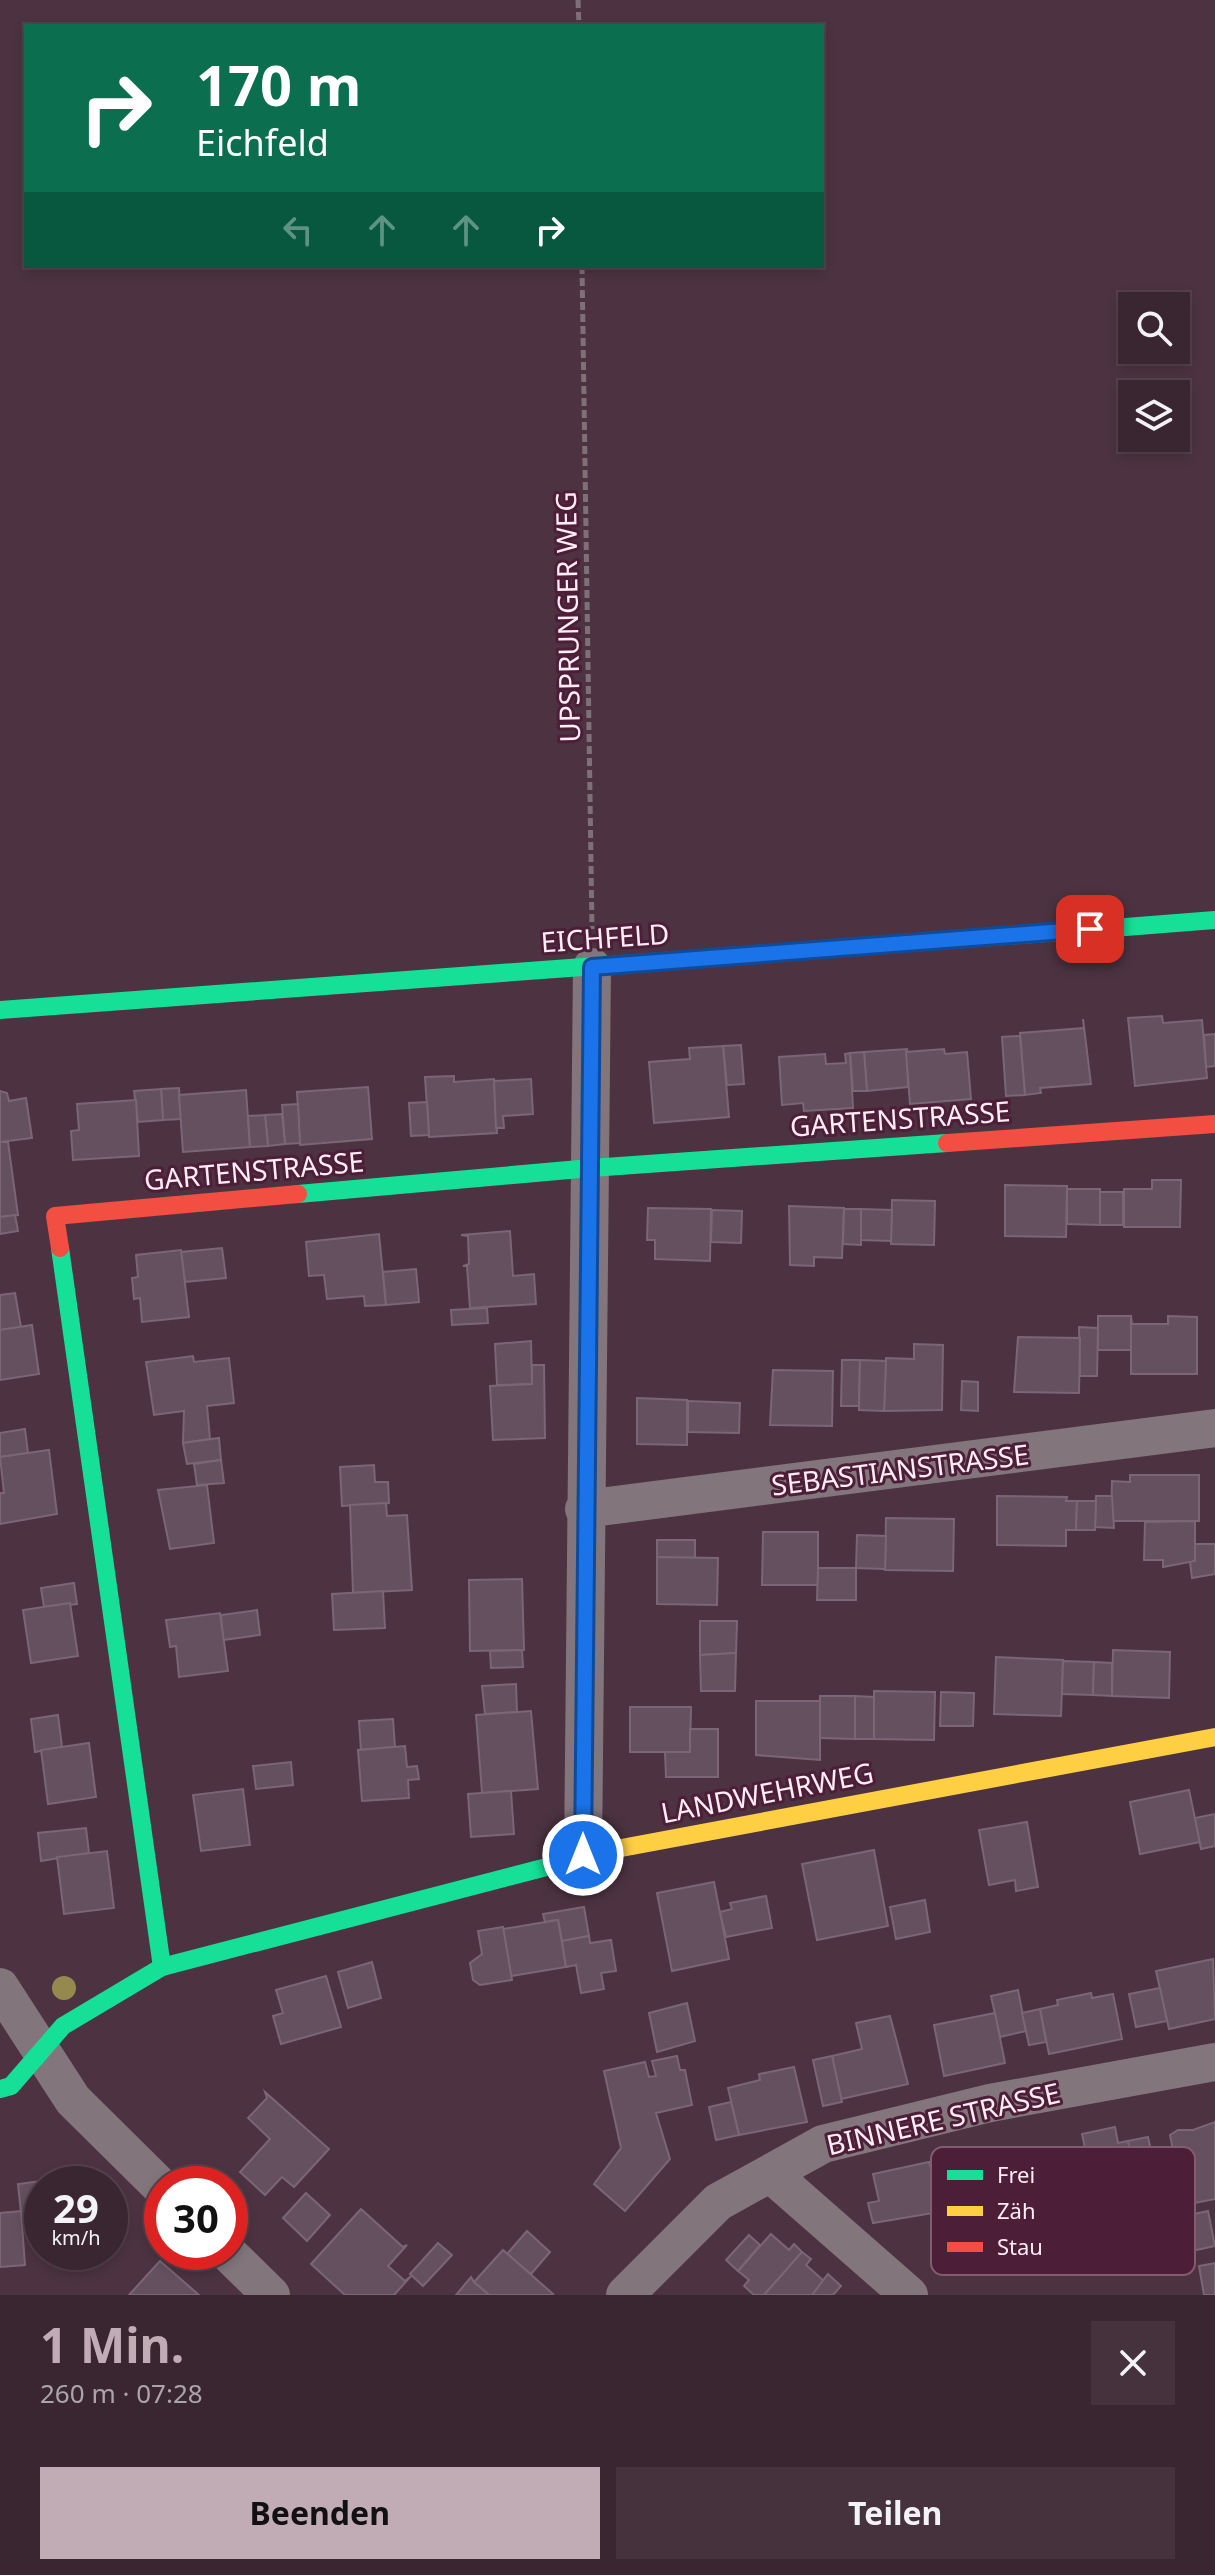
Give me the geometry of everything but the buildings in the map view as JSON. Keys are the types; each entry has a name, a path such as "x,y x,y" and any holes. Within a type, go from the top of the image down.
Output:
{"street":[{"name":"EICHFELD","path":"0,1010 1215,920"},
{"path":"583,1855 584,1509 592,967"},
{"name":"GARTENSTRASSE","path":"162,1967 55,1216 591,1168 1215,1124"},
{"name":"SEBASTIANSTRASSE","path":"584,1509 1215,1428"},
{"name":"LANDWEHRWEG","path":"0,2089 11,2086 63,2026 162,1967 583,1855 1215,1737"},
{"path":"0,1987 73,2100 144,2170"},
{"name":"BINNERE STRASSE","path":"625,2295 718,2202 823,2144 990,2103 1215,2062"},
{"path":"771,2174 909,2295"},
{"path":"244,2270 266,2294"}],"path":[{"path":"578,0 579,24"},
{"name":"UPSPRUNGER WEG","path":"582,268 592,967"}],"traffic: fast":[{"path":"1113,928 1215,920"},
{"path":"0,1010 732,956"},
{"path":"298,1194 591,1168 947,1143"},
{"path":"60,1248 162,1967"},
{"path":"0,2089 11,2086 63,2026 162,1967 616,1849"}],"traffic: slow":[{"path":"732,956 1113,928"},
{"path":"616,1849 1215,1737"}],"traffic: jam":[{"path":"947,1143 1215,1124"},
{"path":"60,1248 55,1216 298,1194"}],"route":[{"path":"583,1855 584,1509 592,967 1090,929"}]}
